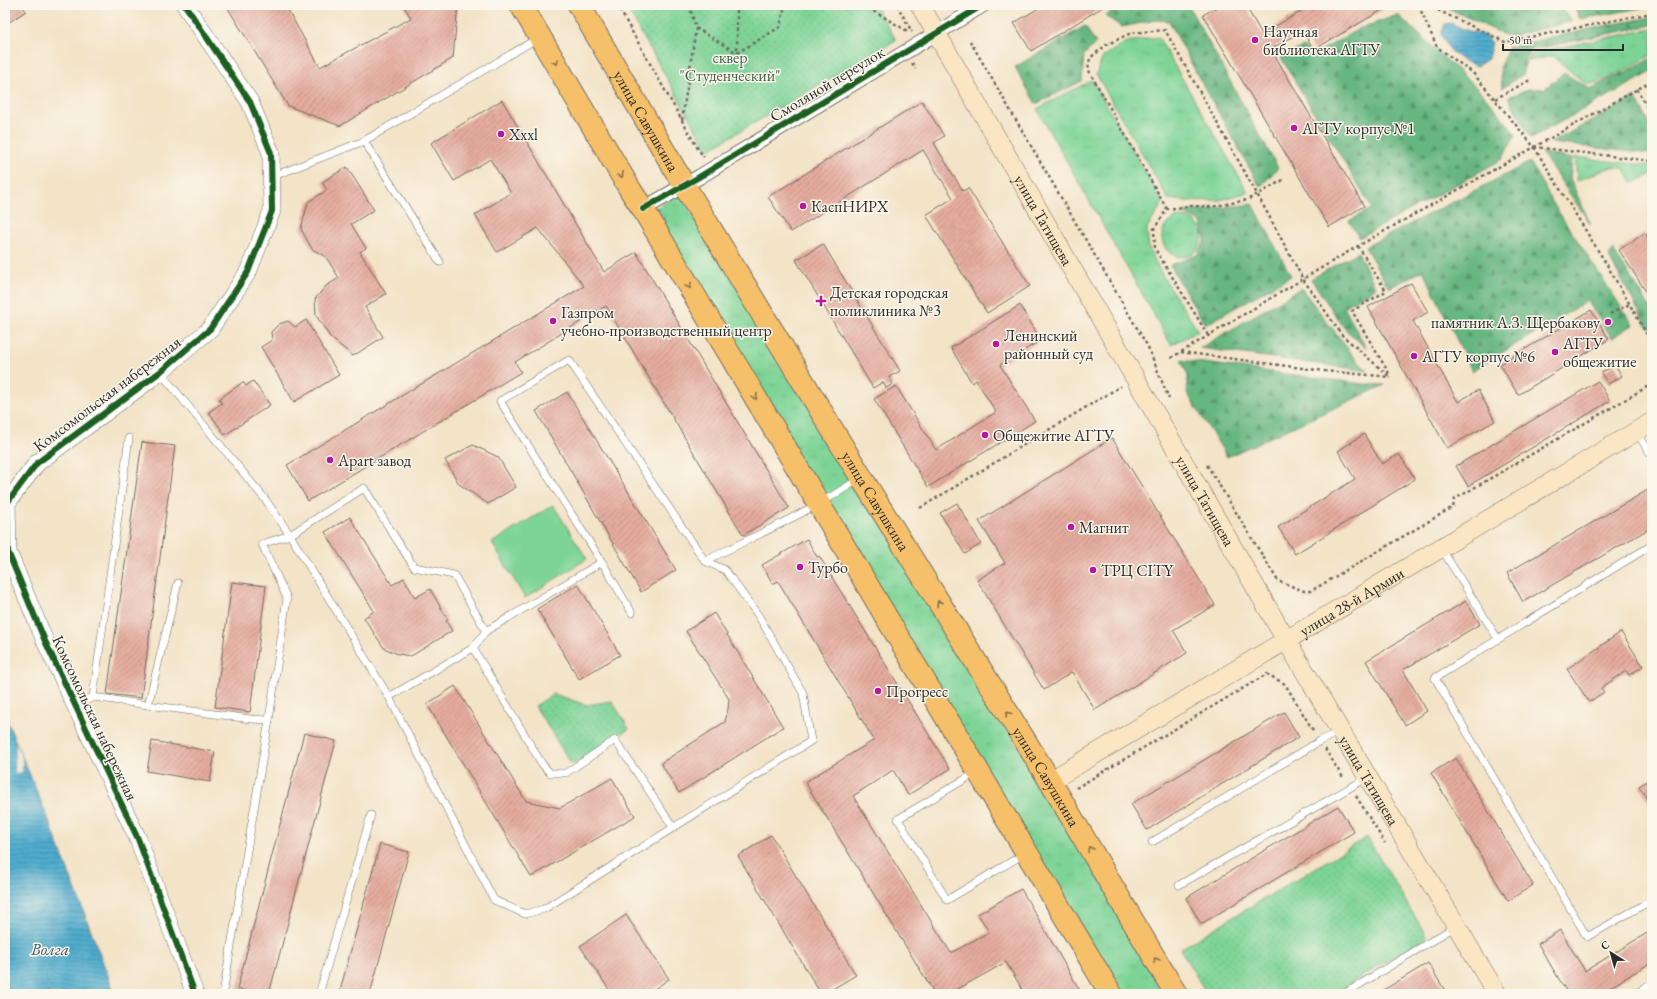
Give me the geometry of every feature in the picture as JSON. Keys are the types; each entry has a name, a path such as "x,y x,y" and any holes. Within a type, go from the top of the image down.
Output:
{"highway":[{"path":"521,5 630,192 643,209 1112,994"},
{"name":"улица Савушкина","path":"580,5 684,185 861,477 1050,781 1176,994"}],"main road":[{"name":"улица Татищева","path":"920,5 1286,640 1497,994"},
{"name":"улица 28-й Армии","path":"1050,781 1644,426"}],"street":[{"name":"Комсомольская набережная","path":"186,5 250,102 271,153 272,211 248,272 210,329 160,372 37,462 6,503 8,552 75,706 138,839 195,994"},
{"name":"Смоляной переулок","path":"643,209 983,5"}],"lane":[{"path":"271,177 364,141 540,36"},
{"path":"364,141 440,262"},
{"path":"160,372 265,499 290,535 388,697 494,900 525,914 544,909 811,741 803,693 758,615 725,570 705,561 569,360 500,401 602,562 632,613"},
{"path":"1644,426 1652,456"},
{"path":"93,697 129,438"},
{"path":"705,561 819,503 861,477"},
{"path":"224,994 269,720 287,598 262,544 290,535 364,488 414,567 454,575 486,631"},
{"path":"1652,545 1436,678 1587,938 1652,900"},
{"path":"1441,548 1498,639"},
{"path":"388,697 473,648 486,631 602,562"},
{"path":"148,706 178,584"},
{"path":"473,648 542,764 550,773 566,773 615,740 673,828"},
{"path":"75,706 93,697 148,706 269,720"},
{"path":"1152,842 1340,731"},
{"path":"979,771 898,819 947,900 1027,853"},
{"path":"1179,885 1368,778"},
{"path":"319,994 370,815"},
{"path":"1344,994 1456,926"},
{"path":"1635,994 1652,984"}],"path":[{"path":"617,5 705,159"},
{"path":"682,121 696,28 690,5"},
{"path":"735,5 737,7 737,53"},
{"path":"737,53 780,27 785,5"},
{"path":"863,5 913,34 897,5"},
{"path":"1427,5 1505,42 1652,13"},
{"path":"1421,11 1437,47 1473,73 1534,147 1608,265 1652,343"},
{"path":"696,28 737,53"},
{"path":"1167,209 1088,69 1090,58 1106,45 1131,33 1165,30 1257,194 1302,279 1342,335 1391,378"},
{"path":"970,41 1148,347 1169,401"},
{"path":"1495,99 1530,80"},
{"path":"1171,358 1358,246 1652,80"},
{"path":"1637,89 1652,116"},
{"path":"1534,147 1652,161"},
{"path":"1167,209 1192,206 1224,206 1247,200 1285,179"},
{"path":"1167,209 1154,229 1155,249 1208,335"},
{"path":"1358,246 1386,291 1352,311 1391,378"},
{"path":"1610,314 1630,304"},
{"path":"1180,352 1391,378"},
{"path":"1205,461 1278,581 1304,591 1311,591 1453,507 1455,499 1652,384"},
{"path":"920,508 1121,386"},
{"path":"1074,789 1267,674 1285,684 1320,742 1351,788 1388,848"}],"green space":[{"name":"сквер \"Студенческий\"","path":"625,5 875,5 896,40 708,150"},
{"path":"1126,5 1188,5 1278,168 1260,187 1169,21 1156,20 1122,27 1105,16"},
{"path":"1441,5 1560,5 1572,21 1509,37"},
{"path":"1573,5 1652,5 1652,6 1580,19"},
{"path":"1398,15 1478,89 1516,135 1501,160 1359,238 1349,221 1372,208 1281,58 1303,47 1314,55 1358,29"},
{"path":"1652,17 1652,25 1529,50 1522,75 1502,88 1500,66 1509,47 1608,25"},
{"path":"1085,26 1096,43 1084,55 1082,81 1036,104 1015,67"},
{"path":"1652,29 1652,55 1607,79 1587,85 1552,56 1528,61 1532,53"},
{"path":"1158,37 1248,192 1220,200 1186,201 1168,199 1096,74 1103,57 1126,42"},
{"path":"1652,58 1652,72 1531,138 1508,97 1528,89 1544,89 1564,73 1590,89"},
{"path":"1092,80 1163,203 1147,228 1149,249 1164,278 1198,331 1171,345 1037,109"},
{"path":"1635,97 1652,127 1652,154 1551,143"},
{"path":"1541,152 1572,159 1570,179 1591,225"},
{"path":"1575,157 1652,166 1652,174 1633,183 1623,168 1611,167 1577,181"},
{"path":"1530,162 1554,205 1633,325 1612,338 1587,301 1472,371 1423,270 1389,288 1365,247"},
{"path":"680,194 1170,994 1113,994 651,211"},
{"path":"1253,204 1291,276 1205,325 1170,265 1197,255 1205,241 1201,222 1181,212"},
{"path":"1186,217 1193,220 1199,226 1202,237 1201,245 1193,254 1186,257 1178,257 1171,254 1163,245 1162,233 1165,226 1174,218"},
{"path":"1613,250 1652,310 1652,329 1648,328 1608,255"},
{"path":"1358,252 1376,288 1344,307 1366,348 1344,328 1311,279"},
{"path":"1301,288 1356,359 1368,371 1200,348"},
{"path":"1181,360 1363,384 1385,385 1227,457 1187,393 1188,376"},
{"path":"553,505 587,559 525,598 492,543"},
{"path":"554,694 586,705 612,701 629,729 572,765 535,706"},
{"path":"1367,837 1427,937 1333,994 1207,994 1180,949"}],"water":[{"path":"1451,23 1463,29 1487,36 1492,43 1488,59 1477,66 1459,58 1447,46 1441,34 1445,24"},
{"name":"Волга","path":"5,716 48,818 115,994 5,994"}],"pier":[{"path":"16,743 22,758 22,772 15,773"}],"building":[{"path":"5,5 21,5 26,11 5,25"},
{"path":"226,5 285,5 320,67 411,18 403,5 458,5 453,58 340,126 288,106"},
{"path":"1044,5 1106,5 1031,51 1014,23"},
{"name":"АГТУ корпус №1","path":"1220,5 1245,5 1262,34 1312,5 1391,5 1313,50 1303,31 1271,49 1364,206 1329,227 1203,15"},
{"path":"502,100 604,272 636,252 789,508 743,535 606,306 515,362 521,372 308,501 287,465 584,286 538,228 497,252 475,215 511,193 490,159 454,181 431,143"},
{"name":"КаспНИРХ","path":"922,101 944,136 934,143 963,191 968,188 1030,286 987,313 926,215 953,198 923,150 791,232 768,197"},
{"path":"347,167 374,210 351,224 366,248 360,252 386,294 365,307 383,337 353,356 330,337 316,315 315,299 326,286 339,278 326,257 312,249 301,229 308,202 327,190 322,182"},
{"path":"1645,233 1652,244 1652,301 1619,250"},
{"path":"823,244 900,371 889,377 893,384 886,388 883,382 873,388 796,260"},
{"name":"АГТУ корпус №6","path":"1411,283 1428,312 1413,321 1458,402 1478,390 1495,421 1447,448 1368,307"},
{"name":"Общежитие АГТУ","path":"1020,305 1041,340 1000,365 1035,421 928,487 874,399 896,386 936,450 996,412 976,380 972,383 951,348"},
{"name":"АГТУ общежитие","path":"1591,310 1609,339 1518,395 1500,364"},
{"path":"306,320 339,375 294,402 261,347 272,340 271,332 279,324 288,321 295,327"},
{"path":"1615,365 1622,376 1608,384 1601,373"},
{"path":"253,381 270,405 225,435 209,412 222,403 219,399 243,382 246,386"},
{"path":"1598,381 1610,401 1468,486 1456,466"},
{"path":"567,392 676,570 641,592 536,411"},
{"path":"1364,434 1382,464 1399,454 1415,479 1295,554 1278,527 1355,479 1338,451"},
{"name":"ТРЦ CITY","path":"1112,438 1215,605 1173,630 1187,653 1095,710 1072,672 1044,690 977,580 1005,563 979,521"},
{"path":"142,442 175,446 141,698 107,694"},
{"path":"473,445 498,457 516,487 488,504 459,484 445,460"},
{"path":"1651,488 1652,527 1523,602 1507,573"},
{"path":"957,503 981,544 965,554 940,513"},
{"path":"350,517 392,585 404,578 415,598 430,589 448,620 446,621 452,631 411,656 398,654 384,648 364,618 374,611 325,532"},
{"path":"807,539 817,557 819,556 950,769 908,795 893,770 853,796 951,953 989,932 978,914 1021,889 1082,994 1025,994 1006,962 949,994 935,994 805,782 874,740 778,581 773,584 762,565"},
{"path":"232,582 266,586 250,712 215,707"},
{"path":"578,584 620,655 579,679 537,609"},
{"path":"1466,601 1480,624 1403,670 1427,711 1405,725 1366,661"},
{"path":"714,613 783,727 679,793 661,763 725,722 728,709 729,699 686,631"},
{"path":"1621,632 1643,666 1629,675 1626,671 1601,688 1604,692 1589,702 1567,669"},
{"path":"455,686 526,801 560,808 612,778 635,816 531,877 427,704"},
{"path":"1284,712 1299,737 1147,830 1131,804"},
{"path":"304,733 336,741 269,994 256,994 237,989"},
{"path":"152,741 215,752 210,782 147,771"},
{"path":"1456,758 1533,885 1508,901 1431,773"},
{"path":"1652,778 1652,807 1639,786"},
{"path":"1338,806 1354,832 1201,924 1186,898"},
{"path":"771,835 856,975 824,994 821,994 738,856"},
{"path":"380,844 409,852 370,994 339,994"},
{"path":"626,915 669,979 647,994 612,994 580,946"},
{"path":"1560,930 1585,971 1652,930 1652,962 1599,994 1568,994 1538,944"},
{"path":"1428,963 1444,989 1435,994 1377,994"}],"cycle path":[{"path":"185,5 250,102 271,153 272,211 248,272 210,329 160,372 37,463 7,503 8,552 45,641 138,839 195,994"},
{"path":"643,209 699,177 983,5"}],"place":[{"name":"Научная библиотека АГТУ","path":"1255,40"},
{"name":"АГТУ корпус №1","path":"1294,128"},
{"name":"Xxxl","path":"501,134"},
{"name":"КаспНИРХ","path":"803,206"},
{"name":"Детская городская поликлиника №3","path":"821,301"},
{"name":"Газпром учебно-производственный центр","path":"553,321"},
{"name":"памятник А.З. Щербакову","path":"1608,322"},
{"name":"Ленинский районный суд","path":"996,344"},
{"name":"АГТУ общежитие","path":"1555,352"},
{"name":"АГТУ корпус №6","path":"1414,356"},
{"name":"Общежитие АГТУ","path":"985,435"},
{"name":"Apart завод","path":"330,460"},
{"name":"Магнит","path":"1071,527"},
{"name":"Турбо","path":"800,567"},
{"name":"ТРЦ CITY","path":"1093,570"},
{"name":"Прогресс","path":"878,691"}]}
